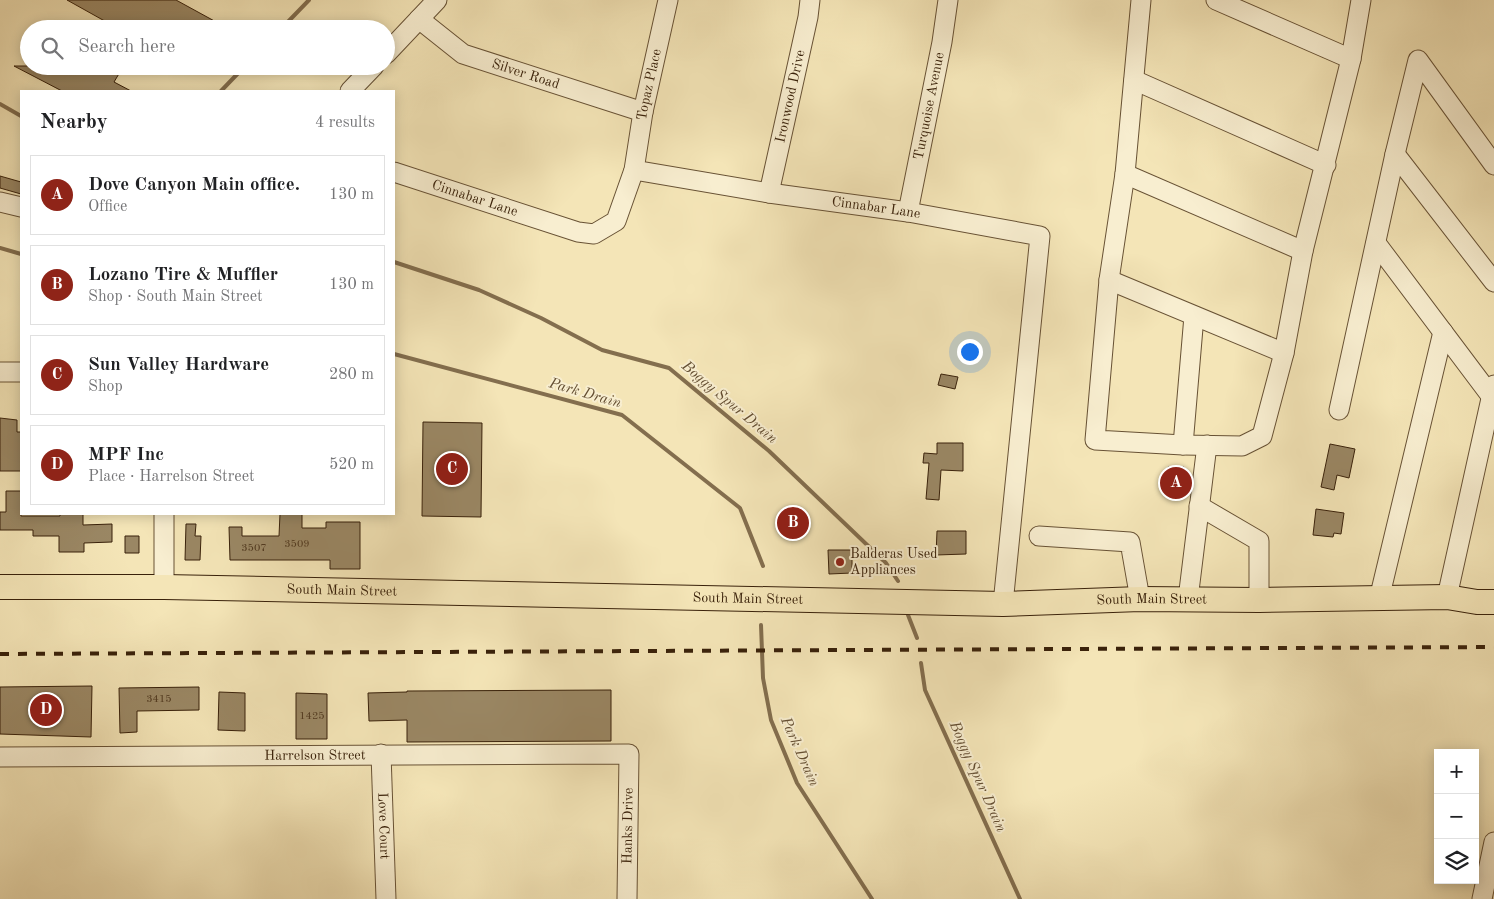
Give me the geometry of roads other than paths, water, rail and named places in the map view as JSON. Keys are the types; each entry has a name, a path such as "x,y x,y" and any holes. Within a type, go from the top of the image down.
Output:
{"main road":[{"name":"South Main Street","path":"0,587 164,587 1003,604 1140,599 1259,600 1447,597 1488,603"}],"street":[{"path":"395,44 437,0"},
{"name":"Topaz Place","path":"634,170 644,112 668,0"},
{"name":"Ironwood Drive","path":"769,193 808,17 810,0"},
{"name":"Turquoise Avenue","path":"908,212 942,42 948,0"},
{"path":"1141,0 1125,174 1109,280 1095,440 1242,446 1262,436 1284,353 1304,251 1351,59 1361,0"},
{"path":"1216,0 1351,59"},
{"name":"Silver Road","path":"419,19 463,54 644,112"},
{"path":"1339,410 1395,154 1418,60 1494,165"},
{"path":"351,90 365,75"},
{"path":"1134,80 1326,165"},
{"path":"1395,154 1494,282"},
{"name":"Cinnabar Lane","path":"395,172 578,232 594,234 616,221 634,170 769,193 908,212 1040,236 1003,604"},
{"path":"1125,174 1304,251"},
{"path":"0,202 20,208"},
{"path":"1376,243 1443,332 1493,391 1447,597"},
{"path":"1109,280 1284,353"},
{"path":"1184,445 1194,316"},
{"path":"1379,599 1443,332"},
{"path":"0,372 20,372"},
{"path":"1188,599 1207,445"},
{"path":"1199,506 1259,541 1259,600"},
{"path":"164,515 164,587"},
{"path":"1039,536 1130,542 1140,599"},
{"name":"Love Court","path":"381,754 386,899"},
{"name":"Harrelson Street","path":"0,757 629,754"},
{"name":"Hanks Drive","path":"627,899 629,754"},
{"path":"1482,899 1494,842"}],"waterway":[{"path":"290,20 309,0"},
{"path":"222,90 236,75"},
{"path":"0,104 20,115"},
{"name":"Park Drain","path":"0,248 20,254"},
{"name":"Boggy Spur Drain","path":"395,262 479,290 541,318 602,350 669,368 769,451 886,563 898,581"},
{"name":"Park Drain","path":"395,354 622,415 740,508 763,566"},
{"name":"Boggy Spur Drain","path":"908,615 917,638"},
{"name":"Park Drain","path":"761,625 763,678 771,720 797,783 872,899"},
{"name":"Boggy Spur Drain","path":"921,663 925,690 1020,899"}],"railway":[{"path":"0,654 1494,647"}],"place":[{"name":"Sun Valley Hardware","path":"452,469"},
{"name":"Dove Canyon Main office.","path":"1176,483"},
{"name":"Lozano Tire & Muffler","path":"793,523"},
{"name":"Balderas Used Appliances","path":"840,562"},
{"name":"MPF Inc","path":"46,710"}]}
